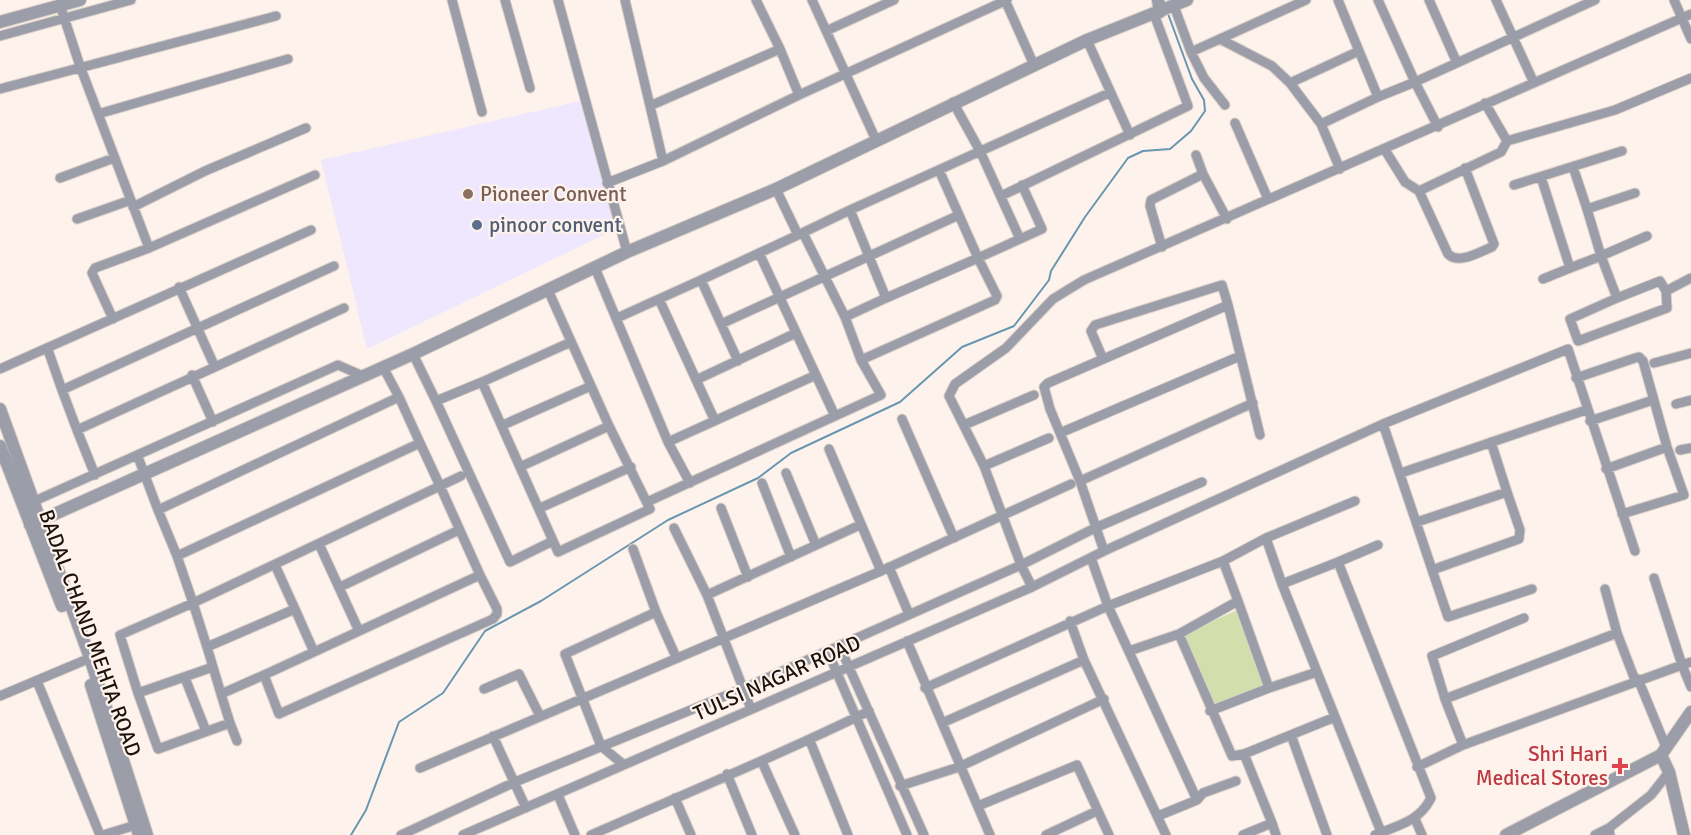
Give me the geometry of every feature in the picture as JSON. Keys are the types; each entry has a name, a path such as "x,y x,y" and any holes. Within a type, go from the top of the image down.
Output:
{"street":[{"path":"0,36 62,11 80,0"},
{"path":"0,22 131,0"},
{"path":"452,0 482,112"},
{"path":"505,0 530,88"},
{"path":"558,0 627,252"},
{"path":"625,0 652,105 663,161"},
{"path":"756,0 780,49 799,96"},
{"path":"812,0 876,140"},
{"path":"868,0 872,10"},
{"path":"826,31 894,0"},
{"path":"607,183 663,161 1006,0 1034,65"},
{"path":"1191,51 1306,0"},
{"path":"1338,0 1378,97"},
{"path":"1378,0 1438,127"},
{"path":"1429,0 1457,63"},
{"path":"1496,0 1534,83"},
{"path":"1321,124 1595,0"},
{"path":"1674,0 1687,16 1691,39"},
{"path":"147,835 90,657 35,523 414,354 627,252 776,189 953,102 1087,40 1170,6"},
{"path":"1170,6 1204,78 1225,105"},
{"path":"1001,196 1188,106 1170,6"},
{"path":"62,11 80,66 148,248"},
{"path":"0,90 80,66 276,16"},
{"path":"1032,586 1001,516 984,465 949,396 955,384 1006,348 1053,299 1084,280 1438,127 1485,103 1687,16"},
{"path":"1220,39 1272,66 1290,82 1321,124 1340,169"},
{"path":"1087,40 1130,135"},
{"path":"652,105 780,49"},
{"path":"1290,82 1359,51"},
{"path":"98,114 288,59"},
{"path":"1419,191 1501,152 1507,141 1615,110 1691,78"},
{"path":"617,318 760,255 849,210 1110,93"},
{"path":"953,102 980,151 1020,239"},
{"path":"1485,103 1507,141"},
{"path":"1235,123 1268,199"},
{"path":"77,219 132,203 306,128"},
{"path":"1385,150 1398,175 1419,191 1448,254 1452,258 1459,259 1492,248 1493,240 1465,168"},
{"path":"1514,185 1622,151"},
{"path":"1196,155 1203,174 1227,219"},
{"path":"60,178 114,159"},
{"path":"1573,167 1617,298"},
{"path":"861,360 995,300 996,293 939,170"},
{"path":"1162,247 1150,200 1203,174"},
{"path":"113,319 92,273 94,268 148,248 315,175"},
{"path":"1541,177 1570,268"},
{"path":"845,317 1042,229 1022,185"},
{"path":"647,502 880,395 861,360 845,317 824,275 776,189"},
{"path":"1587,209 1635,193"},
{"path":"849,210 886,298"},
{"path":"721,324 959,215"},
{"path":"0,369 48,350 179,287 311,230"},
{"path":"1544,279 1647,236"},
{"path":"760,255 835,416"},
{"path":"62,390 334,266"},
{"path":"595,268 668,442 690,483"},
{"path":"1666,291 1691,278"},
{"path":"701,280 738,361"},
{"path":"1660,281 1666,291 1667,308 1578,341 1570,319 1617,298 1660,281"},
{"path":"1103,359 1091,331 1095,325 1222,285 1260,435"},
{"path":"179,287 214,365"},
{"path":"483,382 558,552 650,509 609,426 548,290"},
{"path":"659,299 715,421"},
{"path":"1104,551 1075,482 1044,387 1048,383 1228,305"},
{"path":"77,430 192,375 344,308"},
{"path":"696,380 796,333"},
{"path":"436,401 571,342"},
{"name":"TULSI NAGAR ROAD","path":"463,835 1032,586 1383,424 1568,349 1576,378"},
{"path":"48,350 95,475"},
{"path":"1654,363 1691,353"},
{"path":"414,354 510,562 553,541"},
{"path":"1060,433 1240,356"},
{"path":"1622,514 1684,495 1667,447 1643,361 1639,357 1576,378 1606,469 1622,514 1635,550"},
{"path":"0,409 28,504 338,365 363,376"},
{"path":"264,675 279,714 493,619 497,609 383,367"},
{"path":"192,375 213,422"},
{"path":"668,442 816,375"},
{"path":"503,425 591,386"},
{"path":"964,425 1034,395"},
{"path":"158,510 399,398"},
{"path":"1590,421 1653,399"},
{"path":"1676,404 1691,400"},
{"path":"420,768 885,569 1253,403"},
{"path":"1401,473 1586,410"},
{"path":"902,419 954,537"},
{"path":"1383,424 1448,617 1532,589"},
{"path":"522,466 609,426"},
{"path":"984,465 1049,438"},
{"path":"1432,570 1518,539 1520,530 1491,442"},
{"path":"177,556 420,444"},
{"name":"BADAL CHAND MEHTA ROAD","path":"0,446 35,523 83,661 137,830"},
{"path":"1606,469 1667,447"},
{"path":"1680,450 1691,448"},
{"path":"829,449 860,525 909,615"},
{"path":"138,456 177,556 237,741"},
{"path":"540,508 631,467"},
{"path":"786,473 816,545"},
{"path":"230,723 158,749 120,635 320,544 461,476"},
{"path":"401,835 515,782 828,652 839,645 1022,565 1095,528 1202,482"},
{"path":"762,483 790,557"},
{"path":"1417,522 1507,492"},
{"path":"925,688 1070,621 1223,561 1266,538 1355,501"},
{"path":"721,508 748,576"},
{"path":"706,595 860,525"},
{"path":"674,528 725,638 751,709"},
{"path":"340,587 459,530"},
{"path":"1266,538 1378,834 1415,819 1424,812 1431,798 1338,562"},
{"path":"320,544 359,631"},
{"path":"1282,584 1378,545"},
{"path":"633,549 656,612 676,657"},
{"path":"1091,558 1108,606 1197,801"},
{"path":"1223,561 1269,688"},
{"path":"274,565 314,652"},
{"path":"221,694 480,575"},
{"path":"1654,578 1687,663 1691,687"},
{"path":"1605,589 1617,633 1664,751 1684,835"},
{"path":"1129,651 1179,634 1238,601"},
{"path":"207,647 295,609"},
{"path":"624,765 601,746 566,654 656,612"},
{"path":"1463,745 1445,699 1432,656 1524,618"},
{"path":"1070,621 1084,660 1166,835"},
{"path":"1445,699 1617,633"},
{"path":"1179,634 1210,711 1232,756 1244,754 1335,717"},
{"path":"907,641 925,688 990,835"},
{"path":"839,645 900,786 924,835"},
{"path":"828,652 835,673 907,835"},
{"path":"942,723 1084,660"},
{"path":"0,696 83,661"},
{"path":"1417,767 1463,745 1687,663"},
{"path":"138,693 213,667"},
{"path":"1210,711 1317,672"},
{"path":"484,689 519,674 540,716"},
{"path":"185,678 206,732"},
{"path":"37,681 102,835 137,830"},
{"path":"900,786 959,767 1104,699"},
{"path":"591,835 727,774 810,741 869,711"},
{"path":"1506,835 1664,751 1691,712"},
{"path":"1292,735 1327,835"},
{"path":"493,736 526,808"},
{"path":"810,741 848,835"},
{"path":"1244,754 1276,835"},
{"path":"762,762 795,835"},
{"path":"978,806 1077,765 1109,835"},
{"path":"1595,835 1609,832 1651,795 1669,772"},
{"path":"727,774 752,835"},
{"path":"1158,816 1197,801 1203,793 1236,781"},
{"path":"558,795 575,835"},
{"path":"675,798 692,835"},
{"path":"1046,835 1097,811"},
{"path":"1415,819 1422,835"},
{"path":"1243,835 1272,824"}],"shaded area":[{"name":"Pioneer Convent","path":"580,101 618,228 367,349 321,160"}],"green space":[{"path":"1237,610 1265,685 1212,705 1183,635"}],"waterway":[{"path":"351,835 366,810 399,722 443,693 485,631 541,601 668,520 758,478 791,453 900,402 962,347 1014,326 1049,280 1051,271 1085,217 1128,158 1143,151 1170,149 1191,131 1205,111 1204,100 1192,79 1167,11"}],"place":[{"name":"Pioneer Convent","path":"468,194"},
{"name":"pinoor convent","path":"477,225"},
{"name":"Shri Hari Medical Stores","path":"1620,766"}]}
